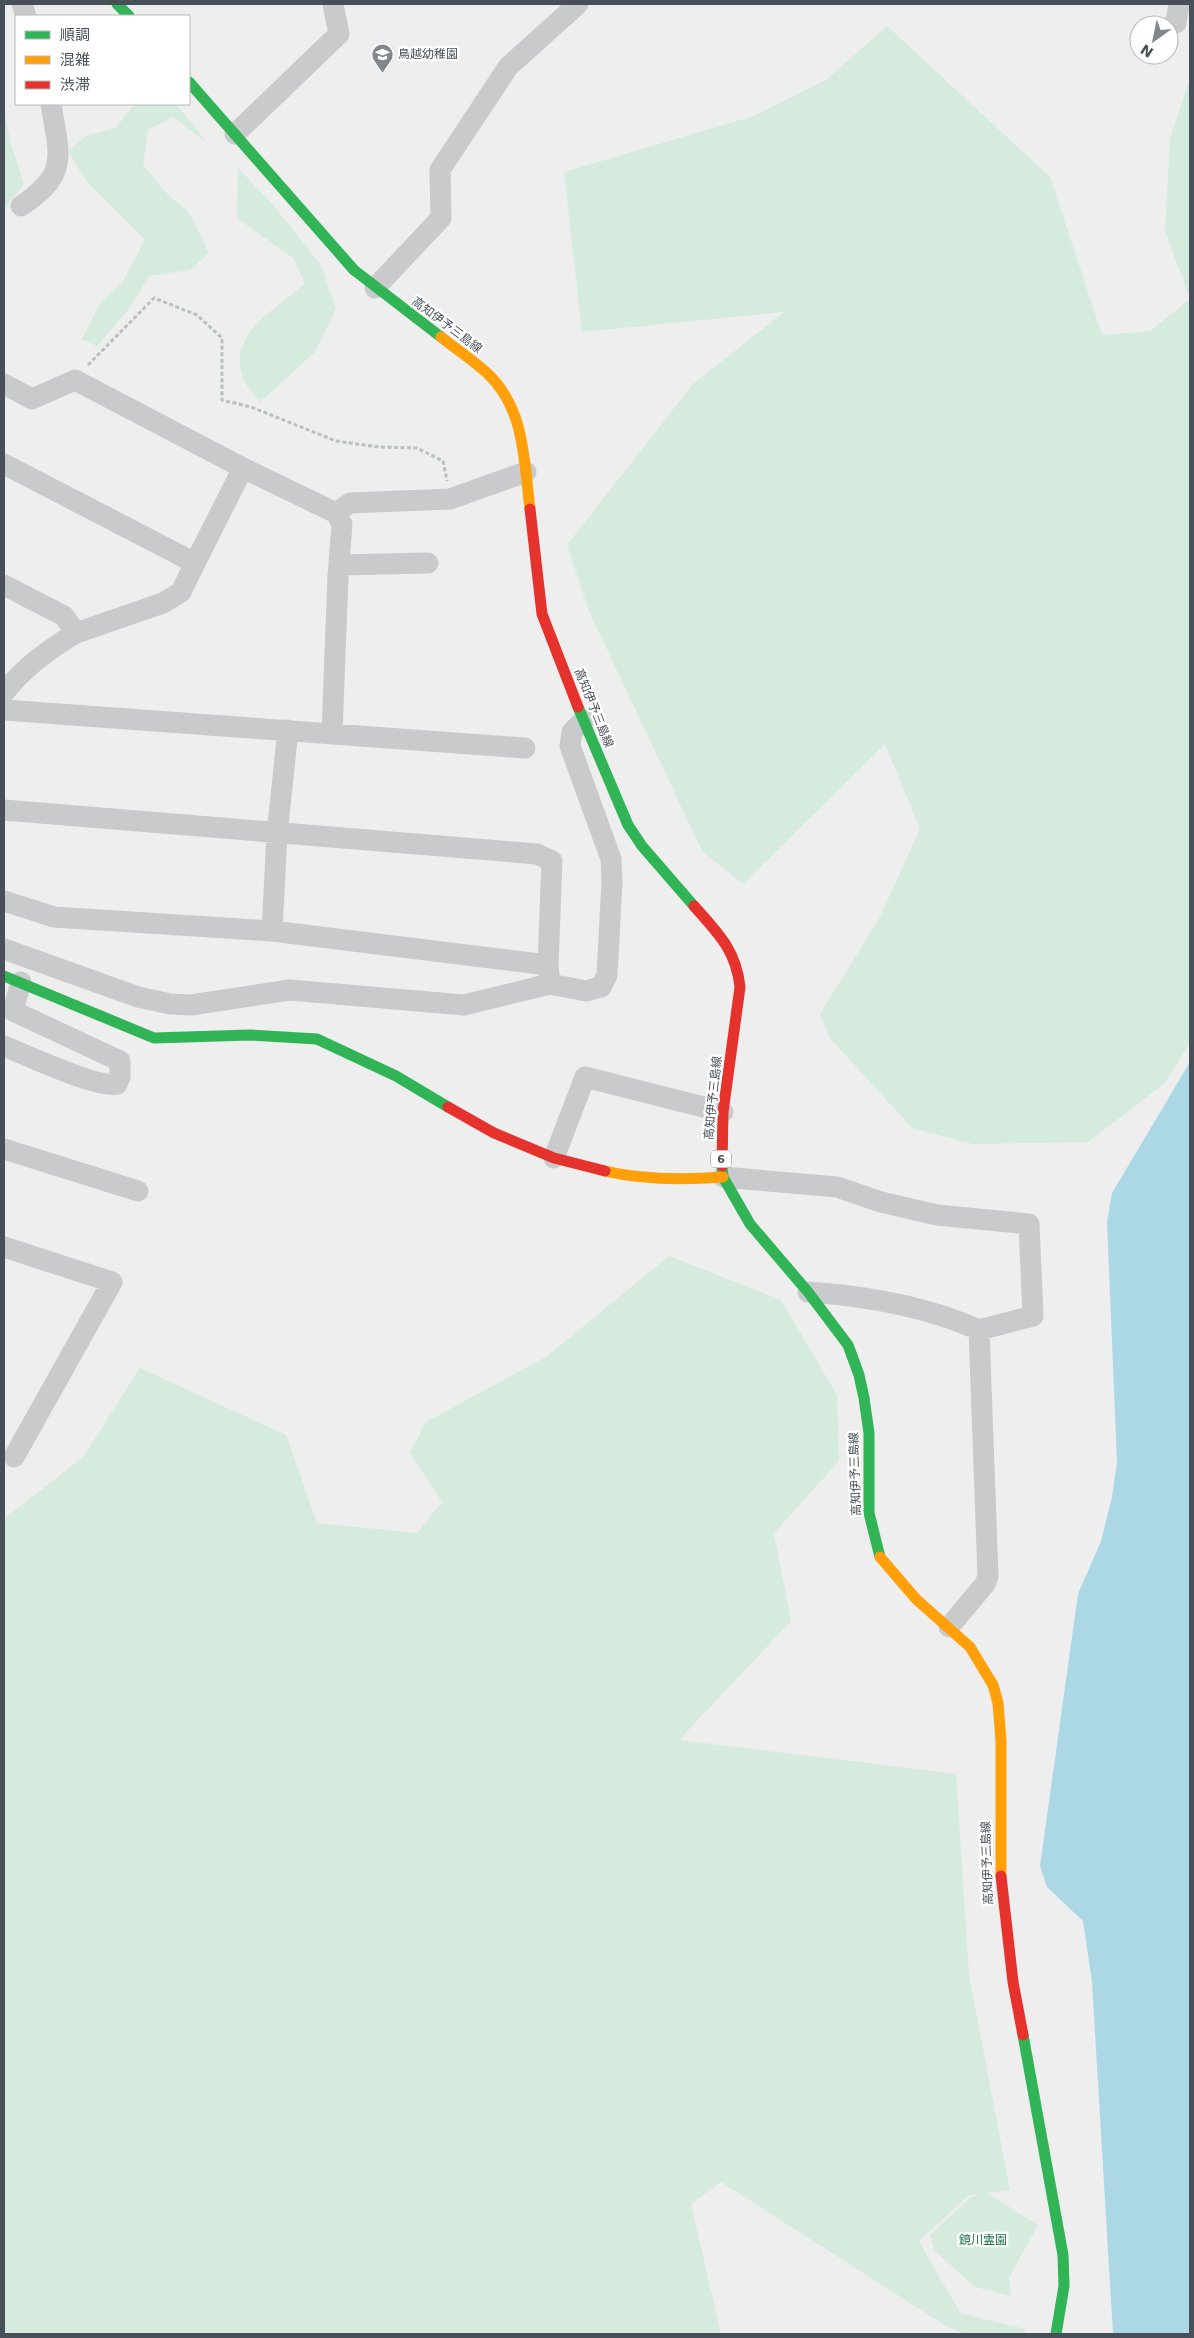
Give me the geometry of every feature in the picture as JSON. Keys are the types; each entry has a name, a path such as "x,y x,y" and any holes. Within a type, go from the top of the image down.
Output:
{"main road":[{"path":"117,4 128,15"},
{"name":"高知伊予三島線","path":"190,83 334,250 375,288 487,373 503,391 514,410 521,432 542,614 554,649 628,825 642,846 727,944 735,959 740,977 741,994 723,1112 721,1160 723,1177 750,1224 808,1292 848,1345 859,1375 869,1433 869,1513 881,1560 916,1599 970,1646 992,1684 998,1703 1002,1741 1000,1870 1004,1914 1013,1982 1063,2255 1064,2286 1056,2334"},
{"path":"13,979 154,1038 250,1034 316,1039 396,1076 494,1133 554,1158 619,1174 689,1180 723,1177"}],"street":[{"path":"235,134 339,34 333,4"},
{"path":"375,288 441,218 440,170 508,67 578,4"},
{"path":"21,206 43,191 53,176 60,154 51,105"},
{"path":"4,384 32,399 75,380 243,468 336,513 342,524 332,733"},
{"path":"4,464 195,563"},
{"path":"4,693 34,661 53,646 76,633 163,603 181,592 243,468"},
{"path":"336,513 350,503 450,499 526,472"},
{"path":"339,565 428,563"},
{"path":"4,585 64,616 76,633"},
{"path":"4,710 525,748"},
{"path":"4,901 54,917 272,932 549,975 586,991 601,987 607,975 612,882 611,859 570,746 572,732 584,720"},
{"path":"272,932 277,834 288,730"},
{"path":"4,810 537,854 552,861 549,975"},
{"path":"4,949 138,997 170,1004 191,1005 290,990 464,1005 549,975"},
{"path":"4,1046 91,1081 110,1086 117,1084 120,1077 120,1061 13,1011 13,979"},
{"path":"554,1158 585,1077 723,1112"},
{"path":"4,1149 138,1191"},
{"path":"723,1177 837,1187 881,1202 937,1215 1029,1224 1033,1316 979,1330 946,1315 844,1294 808,1292"},
{"path":"4,1246 112,1282 14,1457"},
{"path":"949,1627 985,1584 988,1576 979,1330"}],"path":[{"path":"75,380 112,338 154,298 197,315 222,338 222,400 251,407 336,441 379,447 417,448 443,461 450,499"}],"green space":[{"path":"887,26 1050,177 1102,335 1150,331 1190,299 1190,1043 1164,1084 1088,1142 973,1144 912,1128 829,1037 820,1014 880,917 920,829 885,744 743,884 702,851 589,611 567,545 693,384 784,312 582,332 564,172 754,116 826,80"},
{"path":"1190,78 1190,299 1165,231 1170,139"},
{"path":"133,105 177,105 207,143 173,117 148,130 143,165 169,196 188,211 209,253 190,270 149,276 131,306 97,346 82,339 99,305 123,281 145,240 86,181 68,151 86,136 116,128"},
{"path":"4,110 11,144 24,184 4,209"},
{"path":"238,168 274,206 321,265 336,309 314,353 260,402 244,380 240,364 241,349 247,336 256,324 305,284 294,259 237,218"},
{"name":"鏡川霊園","path":"669,1256 781,1300 837,1395 839,1461 774,1533 791,1621 679,1740 956,1774 969,1975 1010,2190 987,2193 1038,2225 1009,2278 1011,2296 975,2287 934,2250 930,2235 971,2197 981,2194 969,2195 919,2241 960,2313 1025,2329 1024,2334 965,2334 946,2326 721,2182 691,2204 721,2334 4,2334 4,1519 83,1457 140,1368 286,1435 317,1523 417,1533 442,1502 410,1453 426,1422 546,1357"}],"water":[{"path":"1190,1062 1190,2334 1113,2334 1092,1982 1083,1921 1047,1887 1040,1866 1078,1594 1101,1541 1112,1497 1117,1462 1107,1222 1112,1193"}],"traffic: fast":[{"path":"117,4 128,15"},
{"path":"190,83 354,270 441,337"},
{"path":"578,707 628,825 642,846 694,906"},
{"path":"4,976 154,1038 250,1035 317,1039 396,1076 448,1107"},
{"path":"722,1166 723,1177 750,1224 808,1292 848,1345 859,1375 864,1398 869,1433 869,1513 880,1557"},
{"path":"1023,2035 1063,2255 1064,2286 1056,2334"}],"traffic: slow":[{"path":"441,337 487,373 500,387 509,402 516,419 524,454 530,509"},
{"path":"605,1171 634,1176 664,1178 723,1177"},
{"path":"880,1557 916,1599 970,1647 993,1685 998,1703 1001,1741 1001,1876"}],"traffic: jam":[{"path":"530,509 542,614 578,707"},
{"path":"694,906 718,934 730,952 738,974 740,987 723,1112 722,1166"},
{"path":"448,1107 494,1133 554,1158 605,1171"},
{"path":"1001,1876 1013,1982 1023,2035"}],"place":[{"name":"鳥越幼稚園","path":"382,73"}]}
